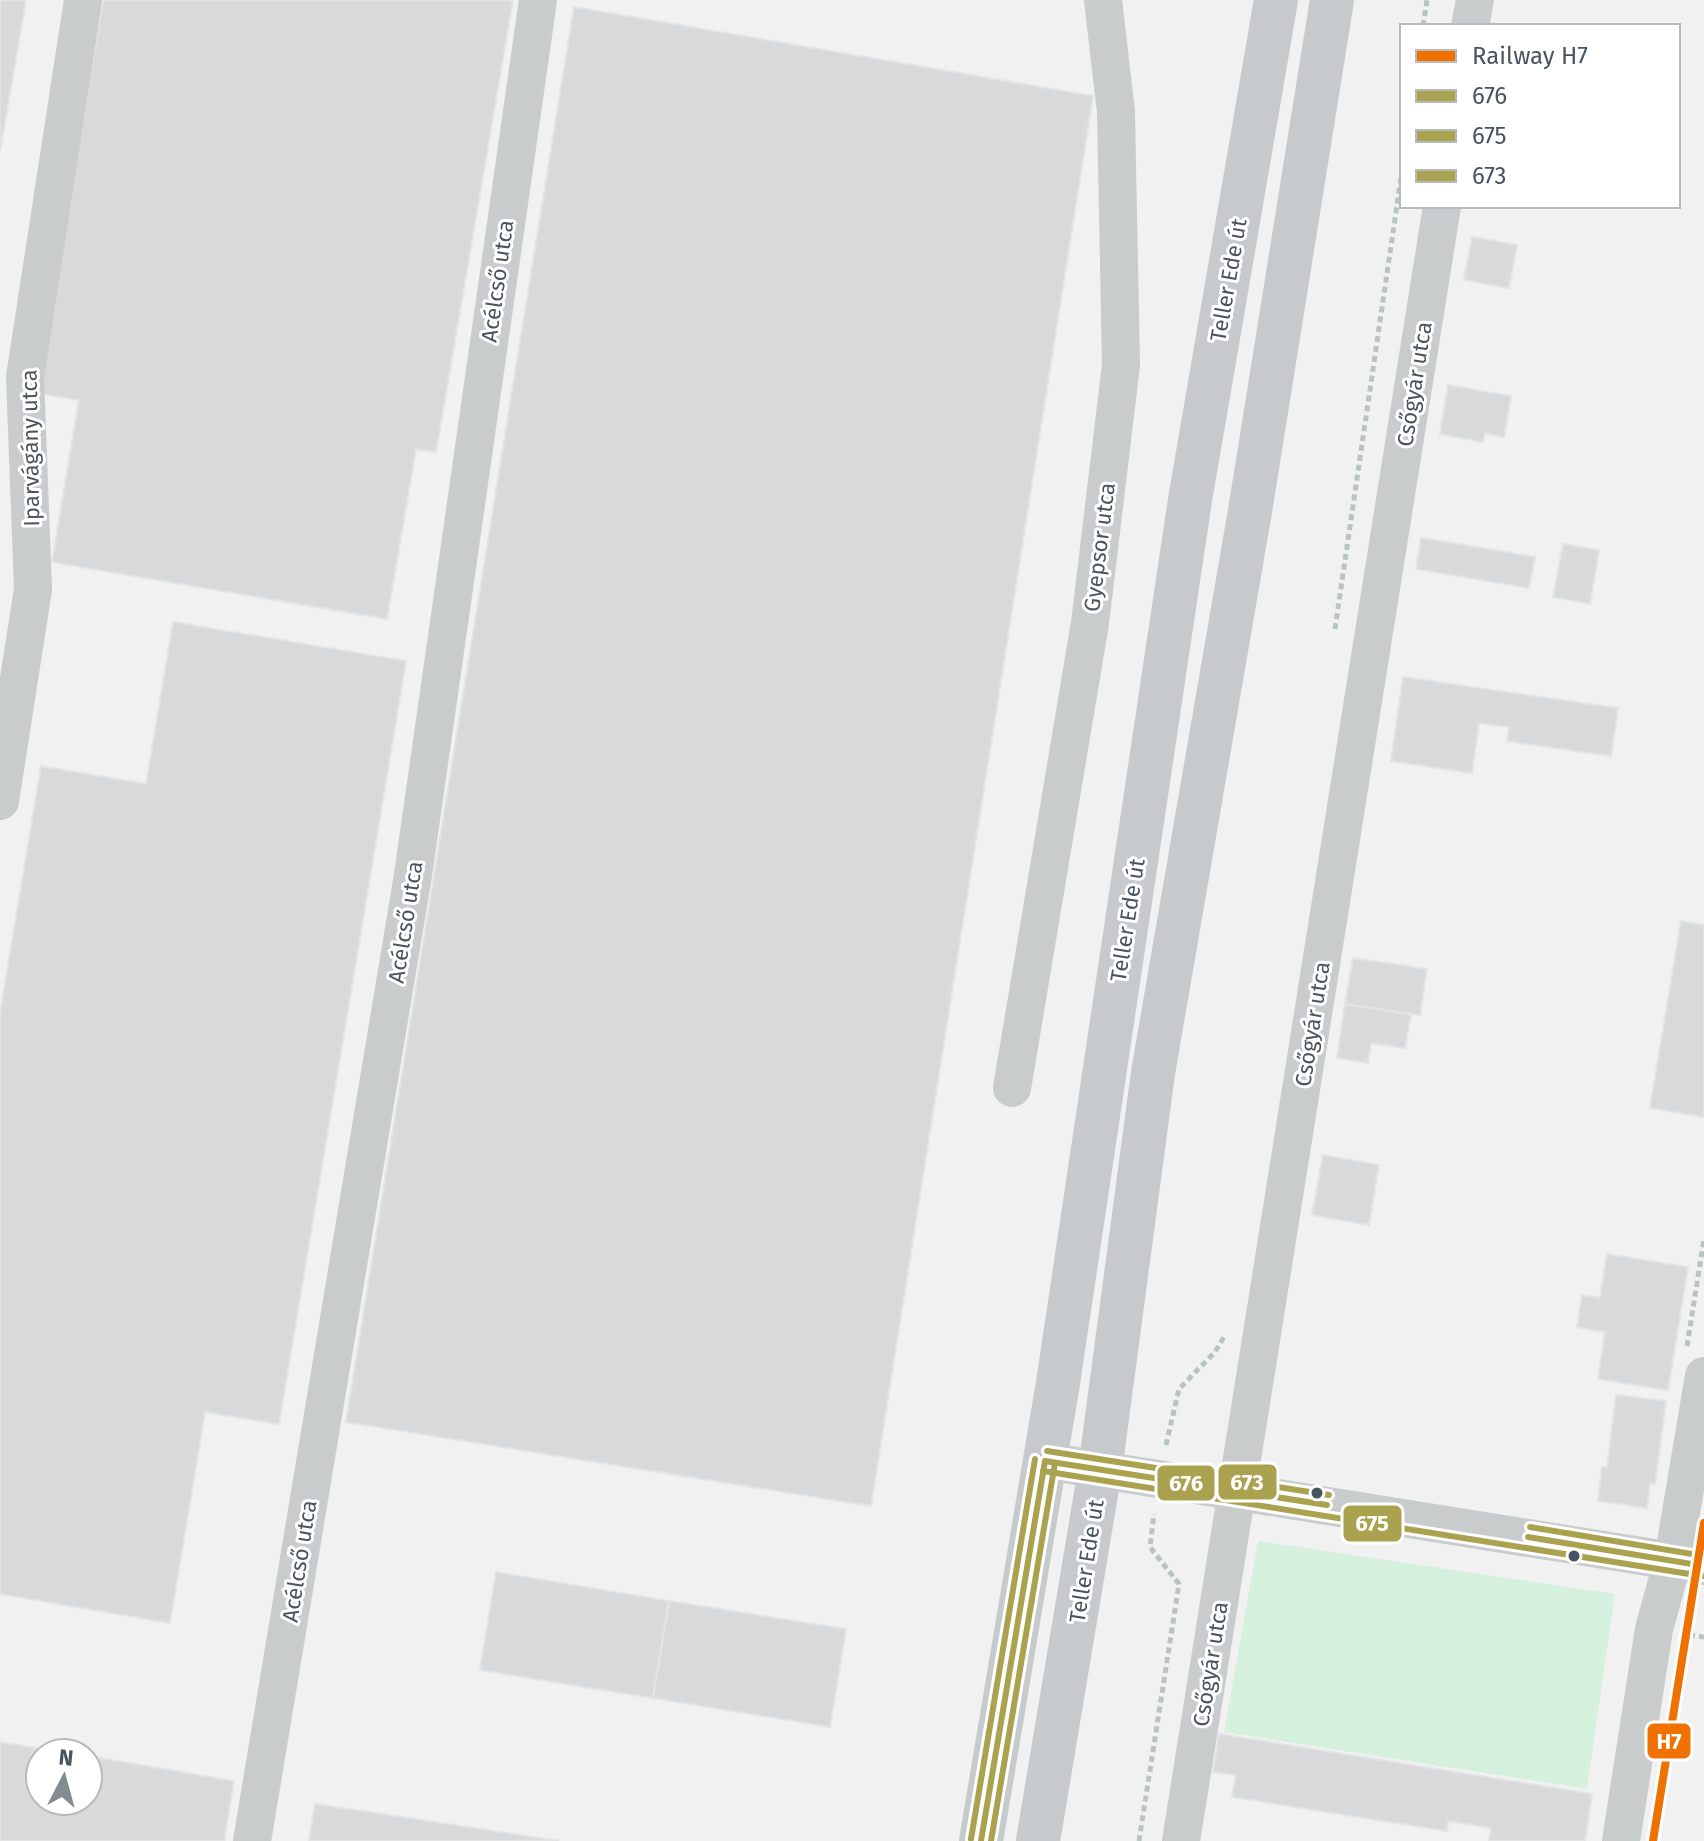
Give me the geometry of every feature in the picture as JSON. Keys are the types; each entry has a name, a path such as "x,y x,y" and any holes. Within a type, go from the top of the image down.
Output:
{"main road":[{"name":"Teller Ede út","path":"981,1841 1045,1461 1190,500 1276,0"},
{"name":"Teller Ede út","path":"1038,1841 1100,1470 1153,1073 1250,511 1332,0"}],"street":[{"name":"Iparvágány utca","path":"0,801 33,589 25,377 83,0"},
{"name":"Acélcső utca","path":"252,1841 410,890 538,0"},
{"name":"Gyepsor utca","path":"1012,1088 1090,623 1121,365 1116,112 1103,0"},
{"path":"1470,24 1475,0"},
{"name":"Csőgyár utca","path":"1181,1841 1442,208"},
{"path":"1621,1841 1654,1629 1689,1563 1704,1376"},
{"path":"1045,1461 1689,1563"}],"path":[{"path":"1423,24 1427,0"},
{"path":"1332,644 1400,185"},
{"path":"1139,1841 1179,1584 1150,1547 1159,1479 1179,1389 1215,1352 1226,1333"}],"green space":[{"path":"1258,1541 1615,1594 1587,1789 1224,1732"}],"building":[{"path":"0,0 26,0 0,151"},
{"path":"103,0 513,0 436,452 416,449 387,619 52,562 79,400 36,393"},
{"path":"574,7 1093,96 871,1506 346,1422"},
{"path":"1472,237 1517,245 1509,288 1464,280"},
{"path":"1448,385 1511,396 1504,437 1485,433 1483,442 1440,434"},
{"path":"1421,538 1535,557 1529,588 1416,569"},
{"path":"1563,544 1599,550 1590,604 1553,597"},
{"path":"173,622 406,661 279,1424 205,1412 170,1623 0,1594 0,1014 41,766 146,784"},
{"path":"1403,677 1618,708 1611,756 1507,741 1509,727 1479,723 1472,773 1391,761"},
{"path":"1681,921 1704,925 1704,1117 1650,1108"},
{"path":"1353,958 1427,969 1420,1015 1345,1004"},
{"path":"1345,1004 1411,1015 1405,1048 1371,1043 1368,1063 1337,1058"},
{"path":"1323,1155 1379,1165 1369,1225 1312,1215"},
{"path":"1607,1254 1688,1267 1668,1390 1598,1379 1605,1332 1577,1327 1582,1295 1600,1298"},
{"path":"1616,1395 1666,1401 1655,1484 1650,1484 1647,1508 1598,1501 1602,1467 1607,1468"},
{"path":"496,1572 669,1601 653,1698 480,1670"},
{"path":"669,1601 846,1629 830,1727 653,1698"},
{"path":"1219,1734 1592,1794 1585,1841 1489,1841 1491,1828 1448,1821 1447,1831 1232,1797 1236,1775 1213,1772"},
{"path":"0,1742 24,1746 24,1817 104,1817 104,1759 234,1781 224,1841 0,1841"},
{"path":"315,1804 389,1815 559,1841 309,1841"}],"rail line":[{"name":"H7","path":"1653,1841 1704,1523"}],"transit line":[{"name":"673","path":"1047,1451 1329,1495"},
{"name":"673","path":"971,1839 1035,1459"},
{"name":"676","path":"1045,1461 1327,1505"},
{"name":"676","path":"981,1841 1045,1461"},
{"name":"675","path":"991,1841 1055,1463"},
{"name":"675","path":"1043,1471 1702,1576"},
{"name":"673","path":"1530,1527 1704,1556"},
{"name":"676","path":"1528,1537 1704,1566"}]}
